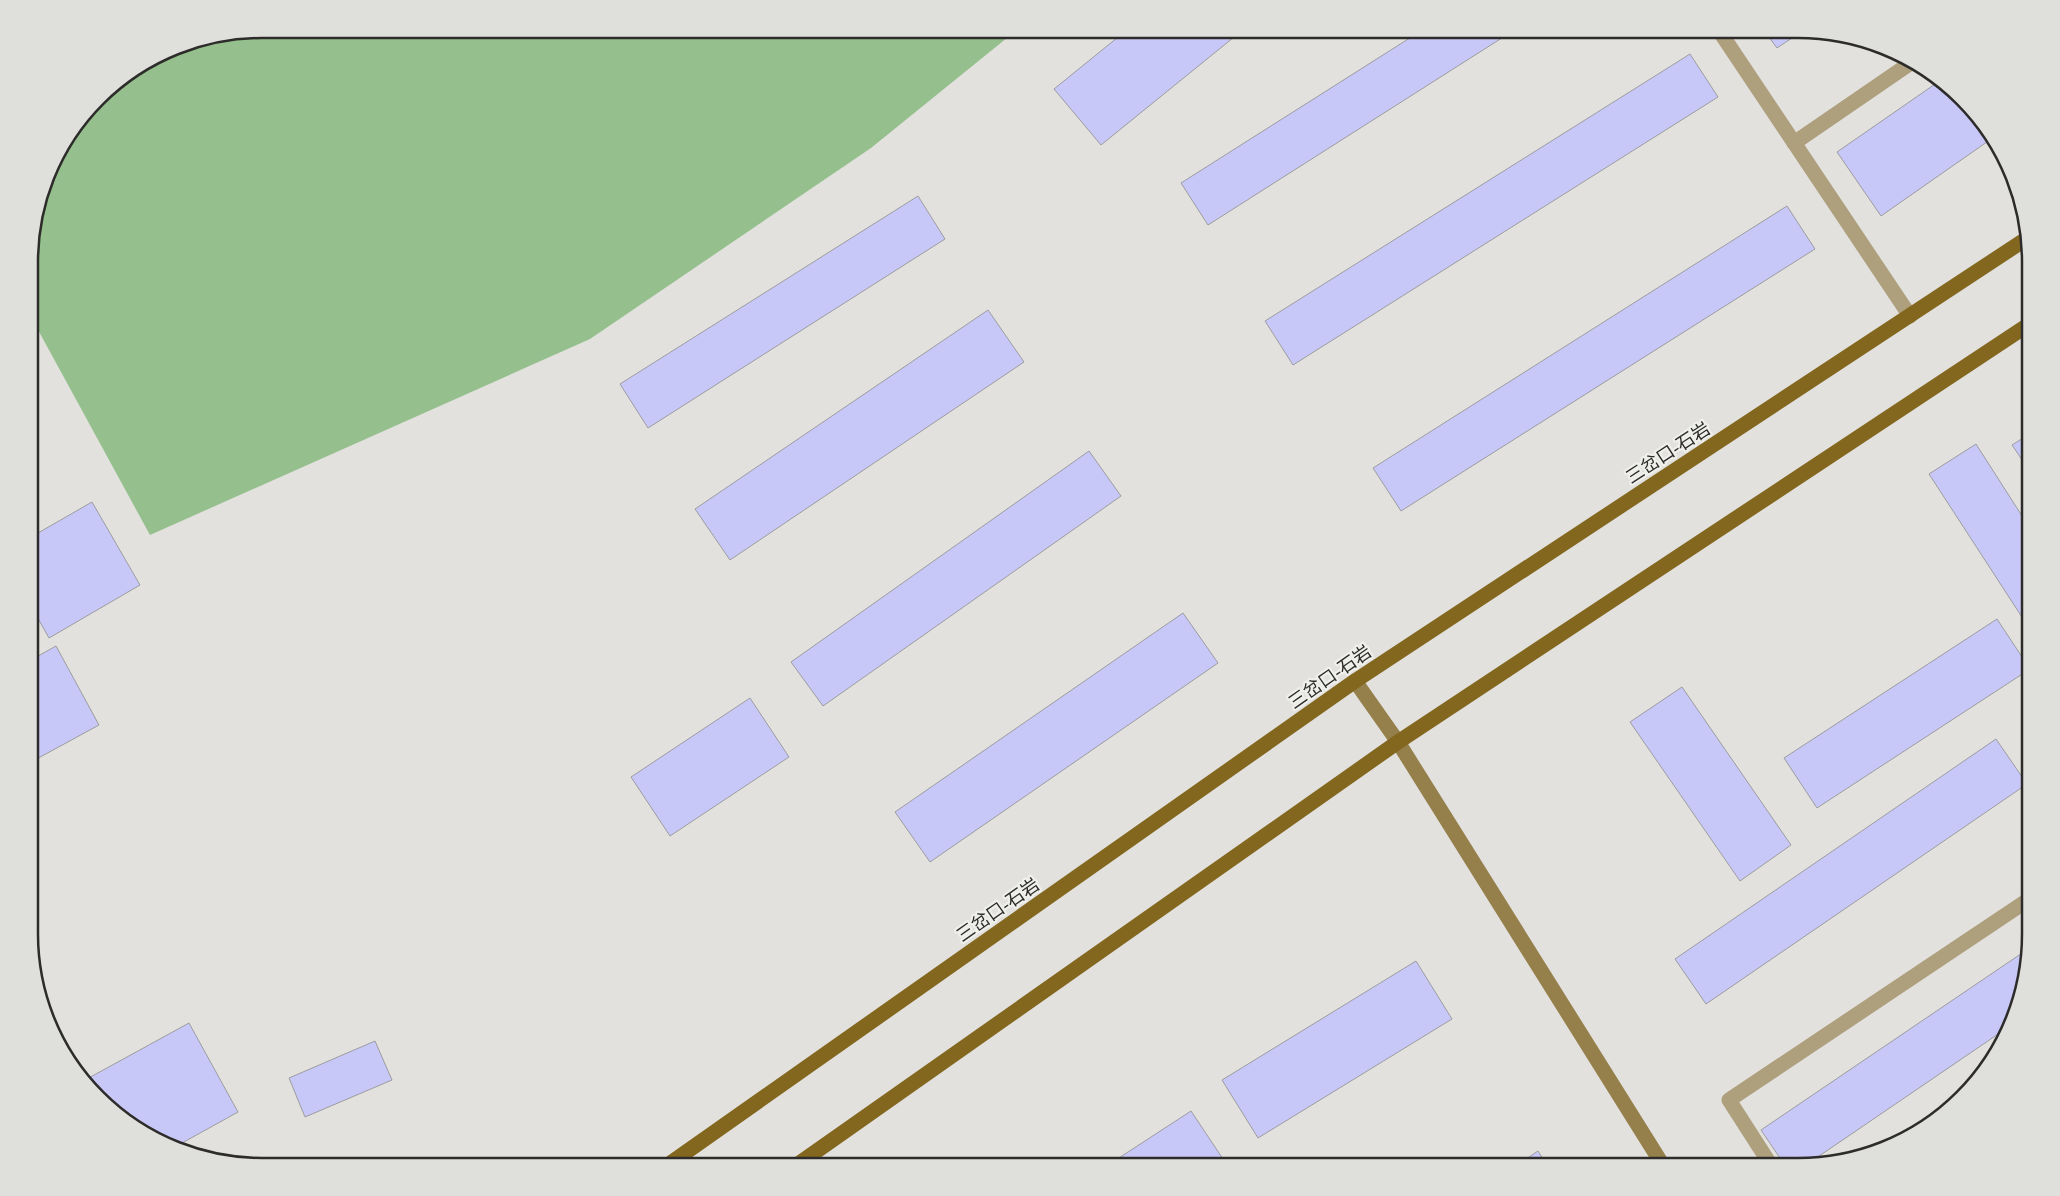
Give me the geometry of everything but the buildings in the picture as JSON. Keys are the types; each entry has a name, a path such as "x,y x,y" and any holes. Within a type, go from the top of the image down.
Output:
{"main road":[{"name":"三岔口-石岩","path":"678,1158 1355,681 2022,242"},
{"path":"807,1158 1398,742 2022,329"}],"street":[{"path":"1355,681 1398,742 1658,1158"}],"lane":[{"path":"1724,38 1910,316"},
{"path":"1794,143 1906,66"},
{"path":"1766,1158 1728,1100 2022,904"}],"green space":[{"path":"247,38 1007,38 871,148 590,339 150,535 38,330 39,232 49,190 75,137 84,125 103,103 137,75 190,49 232,39"}]}
